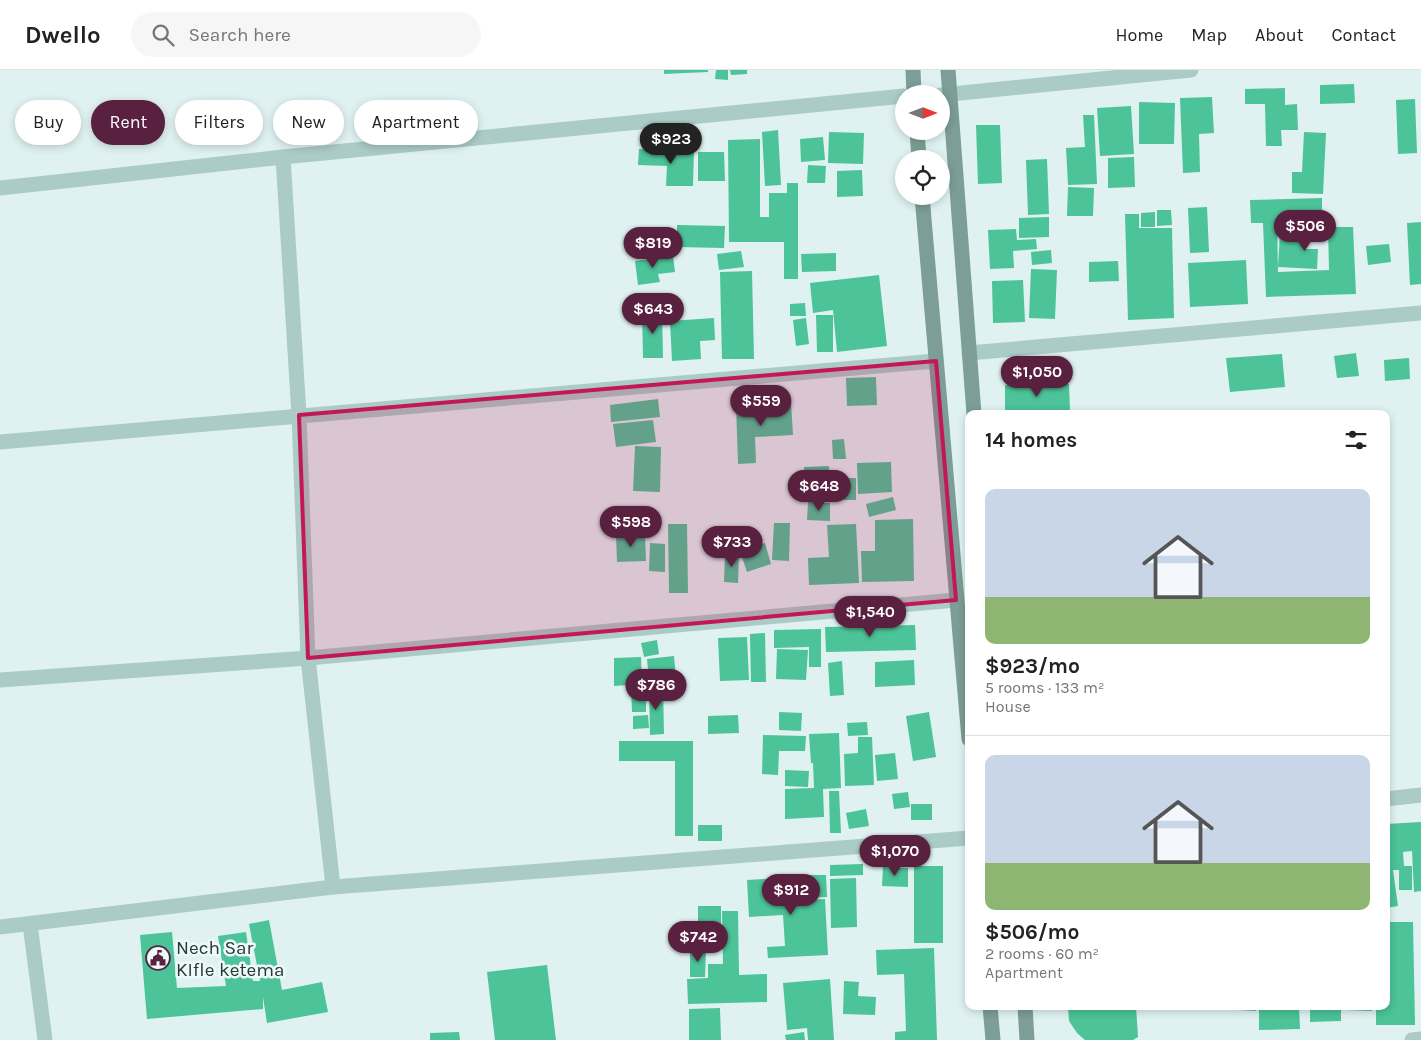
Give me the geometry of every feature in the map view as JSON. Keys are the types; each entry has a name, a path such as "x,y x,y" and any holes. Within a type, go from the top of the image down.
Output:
{"main road":[{"path":"913,70 914,85"},
{"path":"946,85 948,70"},
{"path":"949,140 974,410"},
{"path":"923,205 965,696"},
{"path":"990,1010 993,1040"},
{"path":"1025,1010 1027,1040"}],"street":[{"path":"950,94 1191,70"},
{"path":"0,188 283,157 895,97"},
{"path":"283,157 299,415 308,658 333,887"},
{"path":"969,353 1421,313"},
{"path":"0,442 936,361"},
{"path":"0,680 308,658 956,600"},
{"path":"1390,799 1421,795"},
{"path":"0,927 333,887 965,838"},
{"path":"30,924 45,1040"},
{"path":"1412,1040 1421,1039"}],"highlighted area":[{"path":"936,361 956,600 308,658 299,415"}],"building":[{"path":"664,70 708,70 708,72 664,74"},
{"path":"716,70 728,70 728,80 715,79"},
{"path":"730,70 747,70 747,74 731,75"},
{"path":"1354,84 1355,103 1320,104 1320,85"},
{"path":"1285,88 1285,105 1297,104 1298,130 1281,130 1282,146 1266,146 1265,104 1245,104 1245,89"},
{"path":"1212,97 1214,133 1199,134 1200,172 1183,173 1180,98"},
{"path":"1415,99 1417,153 1398,154 1396,100"},
{"path":"1139,102 1175,103 1174,144 1139,144"},
{"path":"1131,106 1134,154 1100,156 1097,108"},
{"path":"1083,115 1094,115 1097,184 1068,185 1066,148 1085,147"},
{"path":"976,125 1000,125 1002,183 978,184"},
{"path":"778,130 781,185 765,186 762,132"},
{"path":"829,132 864,133 863,164 828,163"},
{"path":"1304,132 1326,133 1323,194 1292,193 1292,172 1302,172"},
{"path":"823,137 825,160 801,162 800,139"},
{"path":"760,139 760,217 769,217 769,193 787,193 787,183 798,183 798,279 784,279 784,242 729,242 728,140"},
{"path":"639,149 694,151 693,186 666,186 667,166 638,165"},
{"path":"698,152 724,152 725,181 698,181"},
{"path":"1134,157 1135,187 1108,188 1108,158"},
{"path":"1047,159 1049,214 1028,215 1026,160"},
{"path":"808,165 826,166 825,183 807,183"},
{"path":"862,170 863,196 837,197 837,171"},
{"path":"1068,187 1094,188 1093,216 1067,216"},
{"path":"1322,198 1322,217 1277,218 1278,272 1329,270 1328,227 1353,227 1356,294 1266,297 1263,223 1251,223 1250,200"},
{"path":"1207,207 1209,252 1190,253 1188,208"},
{"path":"1157,210 1171,210 1172,225 1157,226"},
{"path":"1155,212 1155,227 1141,227 1141,213"},
{"path":"1125,214 1139,214 1139,228 1172,228 1174,318 1128,320"},
{"path":"1049,217 1049,237 1019,238 1019,218"},
{"path":"1421,222 1421,284 1410,285 1407,223"},
{"path":"677,225 725,226 724,248 677,247"},
{"path":"1016,229 1017,240 1036,239 1037,249 1013,251 1014,268 990,269 988,230"},
{"path":"638,230 659,230 659,252 638,251"},
{"path":"1280,232 1304,233 1304,249 1318,249 1317,269 1278,267"},
{"path":"1389,244 1391,262 1368,265 1366,246"},
{"path":"1051,250 1052,263 1032,265 1031,252"},
{"path":"741,251 744,267 719,270 717,254"},
{"path":"836,253 836,271 802,272 801,254"},
{"path":"673,256 675,272 658,274 660,282 638,285 635,261"},
{"path":"1246,260 1248,304 1190,307 1188,263"},
{"path":"1118,261 1119,281 1089,282 1089,262"},
{"path":"1031,269 1057,270 1055,319 1029,318"},
{"path":"752,271 754,359 722,359 720,272"},
{"path":"879,275 887,346 837,352 833,310 813,313 810,283"},
{"path":"1023,280 1025,322 993,323 992,281"},
{"path":"805,303 806,316 790,316 790,304"},
{"path":"662,311 663,358 643,358 642,312"},
{"path":"816,315 833,315 833,352 817,352"},
{"path":"714,318 715,340 700,341 701,359 672,361 670,321"},
{"path":"806,318 809,344 796,346 793,320"},
{"path":"1356,353 1359,376 1337,378 1334,356"},
{"path":"1282,354 1285,387 1230,392 1226,358"},
{"path":"1409,358 1410,379 1385,381 1384,360"},
{"path":"876,377 877,405 847,406 846,378"},
{"path":"1069,384 1070,410 1005,410 1005,385"},
{"path":"658,399 660,417 611,422 610,405"},
{"path":"791,403 793,435 755,437 756,463 738,464 736,405"},
{"path":"653,420 656,442 616,447 613,424"},
{"path":"844,439 846,459 833,459 832,440"},
{"path":"635,446 661,447 660,492 633,491"},
{"path":"891,462 892,492 858,494 857,463"},
{"path":"829,466 831,500 806,501 804,467"},
{"path":"834,478 856,478 856,500 834,500"},
{"path":"893,497 896,510 869,517 866,504"},
{"path":"808,502 830,503 830,521 807,520"},
{"path":"913,519 914,581 862,582 861,551 875,551 875,520"},
{"path":"774,523 790,523 789,561 772,560"},
{"path":"668,524 687,524 688,593 669,593"},
{"path":"856,524 859,583 809,585 808,558 829,557 827,525"},
{"path":"645,533 646,561 617,562 616,535"},
{"path":"650,543 665,544 665,572 649,571"},
{"path":"765,543 771,564 747,572 740,551"},
{"path":"725,554 739,554 738,583 724,582"},
{"path":"915,625 916,650 826,652 825,627"},
{"path":"821,629 821,667 809,667 809,647 774,648 774,630"},
{"path":"765,633 766,682 751,682 750,634"},
{"path":"747,637 749,680 720,681 718,638"},
{"path":"657,640 659,654 644,657 641,643"},
{"path":"777,649 808,650 806,680 776,679"},
{"path":"674,656 676,679 649,681 647,659"},
{"path":"641,657 642,684 614,686 614,658"},
{"path":"914,660 915,685 875,687 875,662"},
{"path":"842,661 844,695 830,696 828,663"},
{"path":"663,686 664,734 650,735 649,687"},
{"path":"646,688 646,712 632,712 631,689"},
{"path":"779,712 802,713 801,731 779,730"},
{"path":"929,712 936,757 913,761 906,716"},
{"path":"648,715 649,728 633,729 633,716"},
{"path":"738,715 739,733 708,734 708,716"},
{"path":"867,722 868,735 848,736 847,723"},
{"path":"839,733 841,788 823,789 824,817 785,819 785,789 814,788 809,734"},
{"path":"763,735 806,736 805,751 779,751 778,775 762,774"},
{"path":"858,737 872,737 874,785 845,786 844,754 858,753"},
{"path":"619,741 693,741 693,836 675,836 675,761 619,761"},
{"path":"895,753 898,779 877,781 875,755"},
{"path":"785,770 809,771 808,787 785,786"},
{"path":"829,791 839,791 841,833 830,833"},
{"path":"908,792 910,807 894,809 892,794"},
{"path":"911,804 932,804 932,820 911,820"},
{"path":"866,809 869,826 849,829 846,813"},
{"path":"1421,822 1421,891 1414,892 1412,851 1403,852 1404,866 1412,866 1412,890 1399,890 1399,870 1393,870 1398,906 1390,907 1390,824"},
{"path":"698,825 722,825 722,841 698,841"},
{"path":"863,864 863,875 830,876 830,865"},
{"path":"914,866 943,866 943,943 914,943"},
{"path":"883,867 908,868 908,887 882,886"},
{"path":"806,875 826,875 827,897 807,898"},
{"path":"802,877 803,900 825,899 828,955 768,958 767,947 785,946 783,915 749,917 747,880"},
{"path":"856,878 857,927 831,928 830,879"},
{"path":"698,906 721,906 721,946 698,946"},
{"path":"722,911 738,911 739,975 767,974 767,1002 688,1004 687,979 708,978 708,964 723,964"},
{"path":"269,920 282,990 322,982 328,1012 267,1023 263,997 263,1009 147,1019 140,935 172,932 177,988 226,986 218,936 246,932 253,981 260,981 249,924"},
{"path":"1390,922 1413,922 1415,1025 1376,1025 1376,1010 1390,1010"},
{"path":"934,948 937,1040 895,1040 895,1032 906,1031 904,974 877,975 876,950"},
{"path":"690,950 706,950 705,977 690,977"},
{"path":"547,965 556,1040 495,1040 487,972"},
{"path":"830,979 834,1040 808,1040 807,1028 787,1030 783,983"},
{"path":"844,981 859,982 858,996 876,997 875,1015 843,1014"},
{"path":"720,1008 721,1040 689,1040 689,1009"},
{"path":"1068,1010 1136,1010 1138,1037 1133,1040 1085,1040 1077,1033 1069,1021"},
{"path":"1259,1010 1299,1010 1300,1029 1259,1030"},
{"path":"1310,1010 1341,1010 1341,1021 1310,1022"},
{"path":"459,1032 460,1040 430,1040 430,1033"},
{"path":"804,1032 805,1040 786,1040 785,1035"}],"place":[{"name":"Nech Sar KIfle ketema","path":"158,958"}]}
